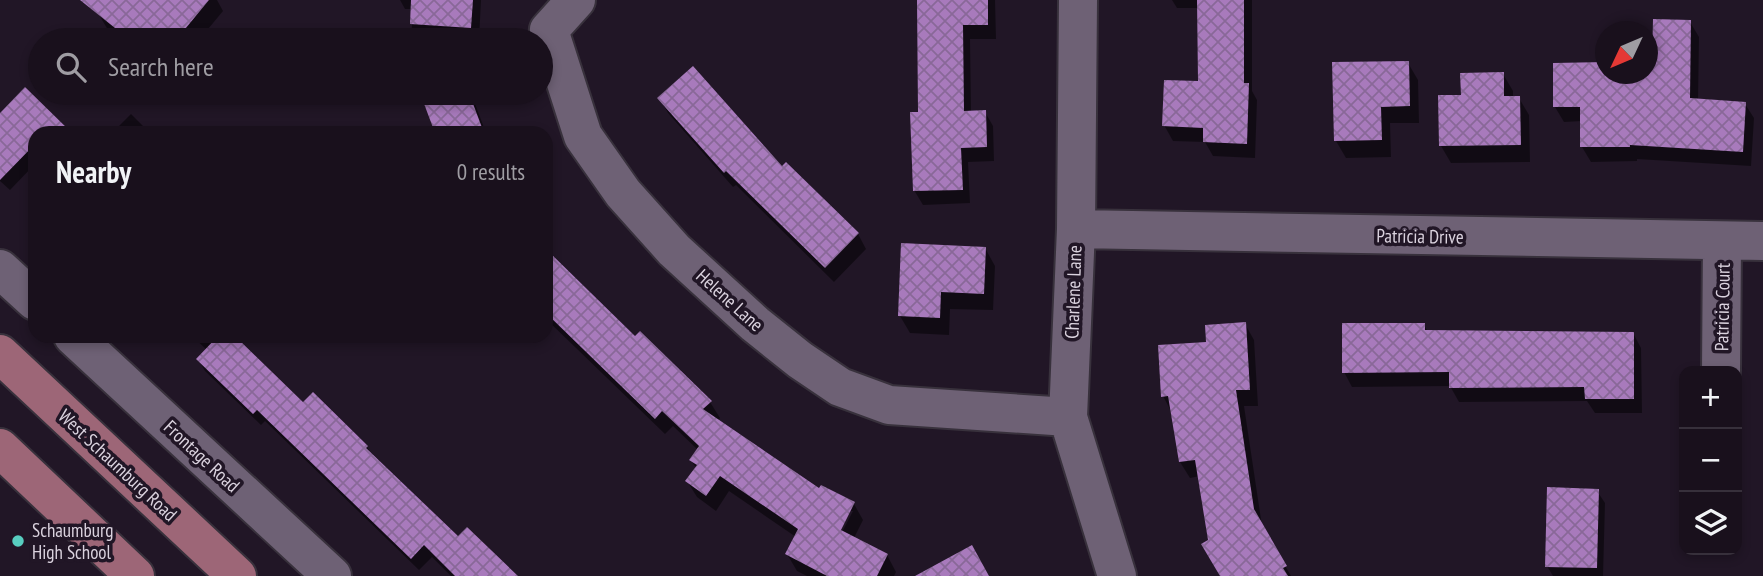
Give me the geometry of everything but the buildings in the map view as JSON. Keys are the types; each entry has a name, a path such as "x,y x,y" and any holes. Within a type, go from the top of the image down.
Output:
{"main road":[{"name":"West Schaumburg Road","path":"0,354 237,576"},
{"path":"0,448 135,576"}],"street":[{"name":"Helene Lane","path":"551,28 576,0"},
{"name":"Charlene Lane","path":"1078,0 1076,229 1068,416 1118,576"},
{"name":"Helene Lane","path":"553,42 583,136 622,193 657,231 755,324 800,360 840,387 890,405 1068,416"},
{"name":"Patricia Drive","path":"1076,229 1763,241"},
{"name":"Patricia Court","path":"1721,366 1723,242"},
{"path":"0,269 28,295"},
{"name":"Frontage Road","path":"81,343 332,576"}],"place":[{"name":"Schaumburg High School","path":"18,541"}]}
